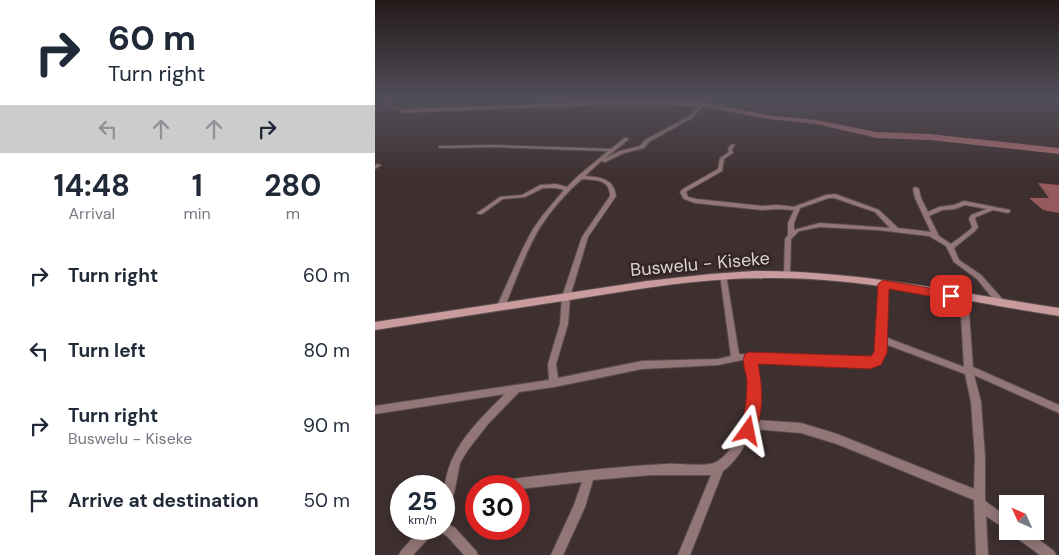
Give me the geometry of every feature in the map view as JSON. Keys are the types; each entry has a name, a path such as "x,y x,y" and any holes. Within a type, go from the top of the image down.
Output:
{"main road":[{"name":"Buswelu - Kiseke","path":"375,326 647,284 723,275 787,274 883,284 1059,312"}],"street":[{"path":"594,165 617,154 644,146 647,141 675,125"},
{"path":"501,306 536,229 551,208 580,177 626,139"},
{"path":"733,145 730,148 731,153 722,158 720,170 685,190 683,192 686,198 762,208 797,209"},
{"path":"441,147 495,146 611,150"},
{"path":"554,383 552,364 564,324 566,297 585,237 614,192 609,184 595,178 580,177"},
{"path":"480,213 502,198 523,196 542,186 569,189"},
{"path":"916,188 918,198 936,236"},
{"path":"787,274 787,244 791,235 791,223 797,209 806,203 835,196 877,211 895,229"},
{"path":"927,215 941,208 955,207 964,203 1008,211"},
{"path":"951,247 973,230 975,227 971,219 973,216 991,209"},
{"path":"791,235 803,228 820,225 895,229 936,236 951,247 956,261 979,277 1002,304"},
{"path":"723,275 736,358"},
{"path":"375,410 554,383 642,365 718,362 736,358 870,363 876,361 880,353 883,284"},
{"path":"964,298 969,370 976,402 980,457 979,500 982,555"},
{"path":"881,339 969,370 1059,409"},
{"path":"684,555 719,467 732,455 740,444 750,424 753,414 754,379 749,358"},
{"path":"454,475 457,459 472,437 516,389"},
{"path":"750,424 785,425 828,436 979,500 999,517"},
{"path":"530,483 673,469 719,467"},
{"path":"557,555 579,507 589,477"},
{"path":"455,536 472,555"},
{"path":"405,555 419,540"},
{"path":"1029,540 1050,555"}],"shaded area":[{"path":"1038,183 1059,185 1059,213 1043,210 1029,198 1049,198"}],"waterway":[{"path":"827,125 877,135 930,137 1059,151"}],"route":[{"path":"748,431 753,414 754,397 754,379 749,358 804,359 856,364 870,363 876,361 880,353 883,284 951,296"}]}
